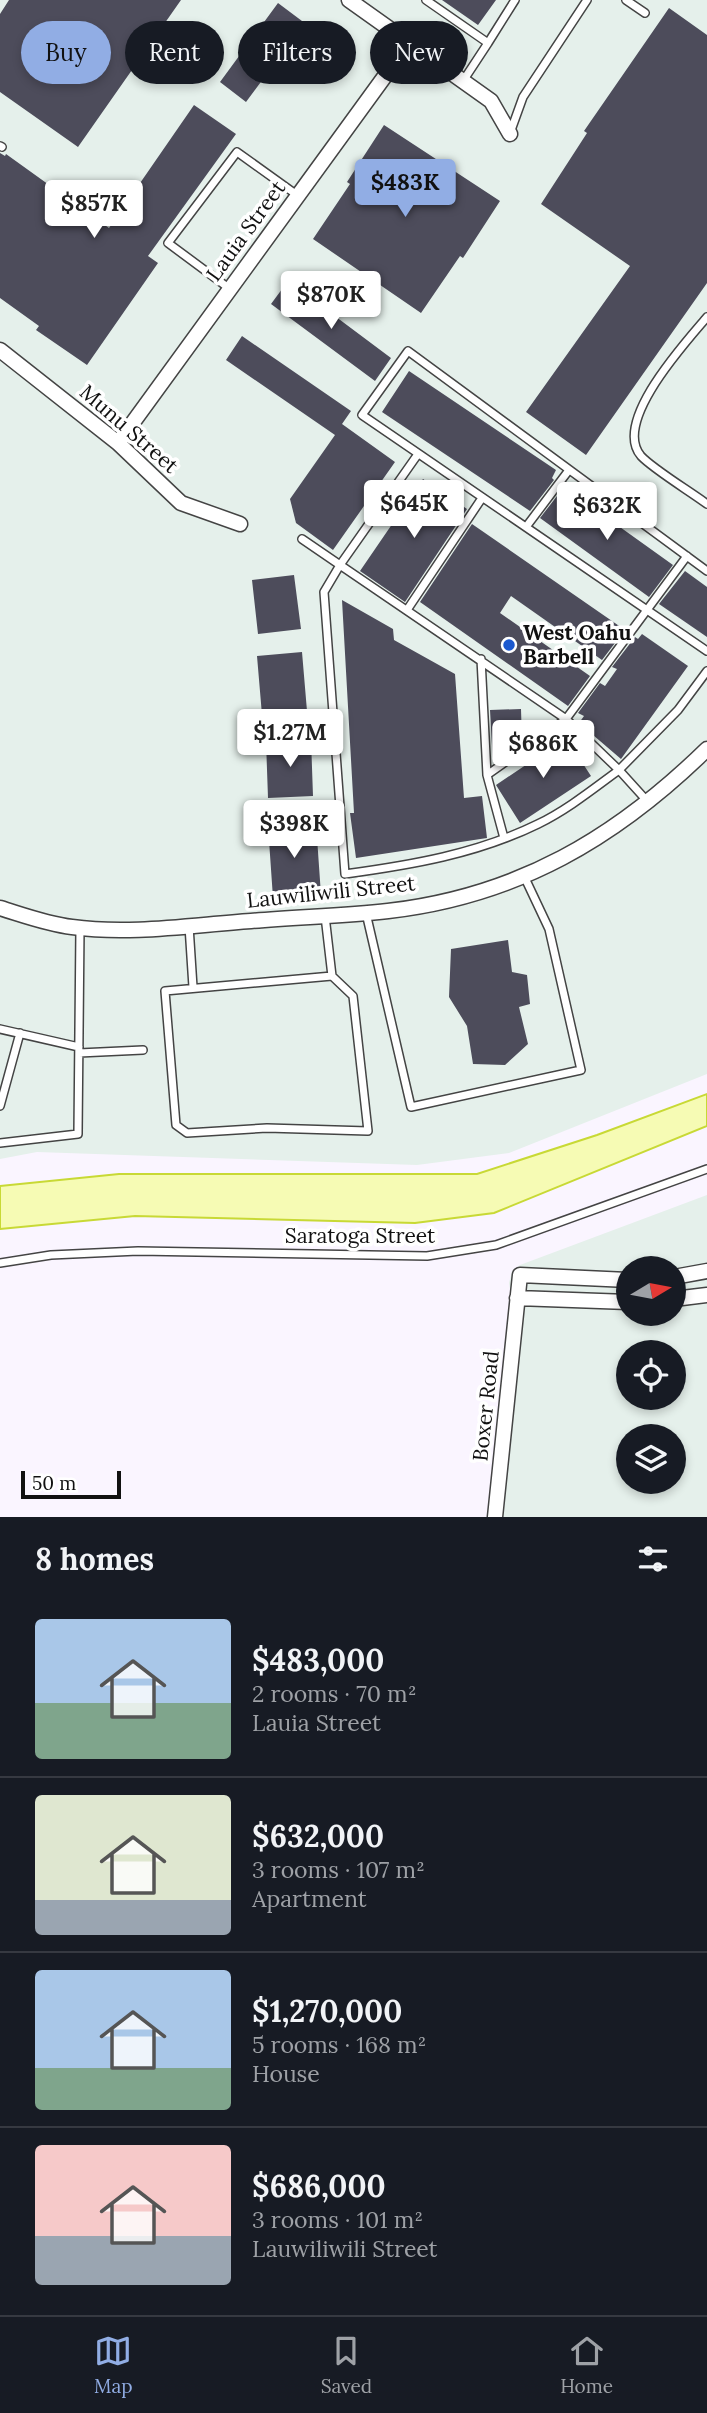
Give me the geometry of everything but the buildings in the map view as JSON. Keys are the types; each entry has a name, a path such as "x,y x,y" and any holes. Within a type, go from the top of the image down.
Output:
{"street":[{"path":"348,0 378,21"},
{"name":"Lauia Street","path":"118,443 379,84"},
{"path":"468,84 491,101 510,134"},
{"name":"Munu Street","path":"0,351 118,443 181,503 240,524"},
{"name":"Lauwiliwili Street","path":"0,908 79,927 117,929 390,911 455,898 496,888 575,853 648,803 707,749"},
{"path":"686,1275 707,1271"},
{"name":"Boxer Road","path":"495,1517 520,1275 616,1279"},
{"path":"686,1298 707,1295"},
{"path":"517,1298 616,1302"}],"lane":[{"path":"426,0 488,43"},
{"path":"468,73 515,0"},
{"path":"510,134 523,97 587,0"},
{"path":"626,0 645,13"},
{"path":"230,289 168,243 237,152 297,195"},
{"path":"707,317 664,370 635,421 634,440 640,455 707,504"},
{"path":"707,571 408,351 362,415 707,651"},
{"path":"418,454 324,592 345,874 419,864 481,847 538,824 573,804 619,770 678,710 707,671"},
{"path":"526,527 569,470"},
{"path":"407,610 481,498"},
{"path":"302,539 566,719 619,770 648,803"},
{"path":"487,775 566,719 687,556"},
{"path":"481,659 487,775 504,838"},
{"path":"366,912 411,1107 581,1070 549,929 524,876"},
{"path":"325,915 332,976 353,996 368,1130 267,1128 187,1133 176,1125 165,991 332,976"},
{"path":"189,926 192,987"},
{"path":"0,1143 78,1134 79,927"},
{"path":"0,1029 79,1050 143,1050"},
{"path":"0,1106 20,1033"},
{"name":"Saratoga Street","path":"0,1263 51,1255 138,1251 427,1256 496,1245 707,1169"}],"shaded area":[{"path":"0,0 707,0 707,1074 509,1153 417,1165 37,1152 0,1159"},
{"path":"707,1094 707,1126 494,1213 415,1223 135,1216 0,1229 0,1186 119,1174 477,1174 597,1135"},
{"path":"707,1195 707,1517 498,1517 512,1302 509,1283 512,1271 520,1265"}],"place":[{"name":"West Oahu Barbell","path":"509,645"}]}
